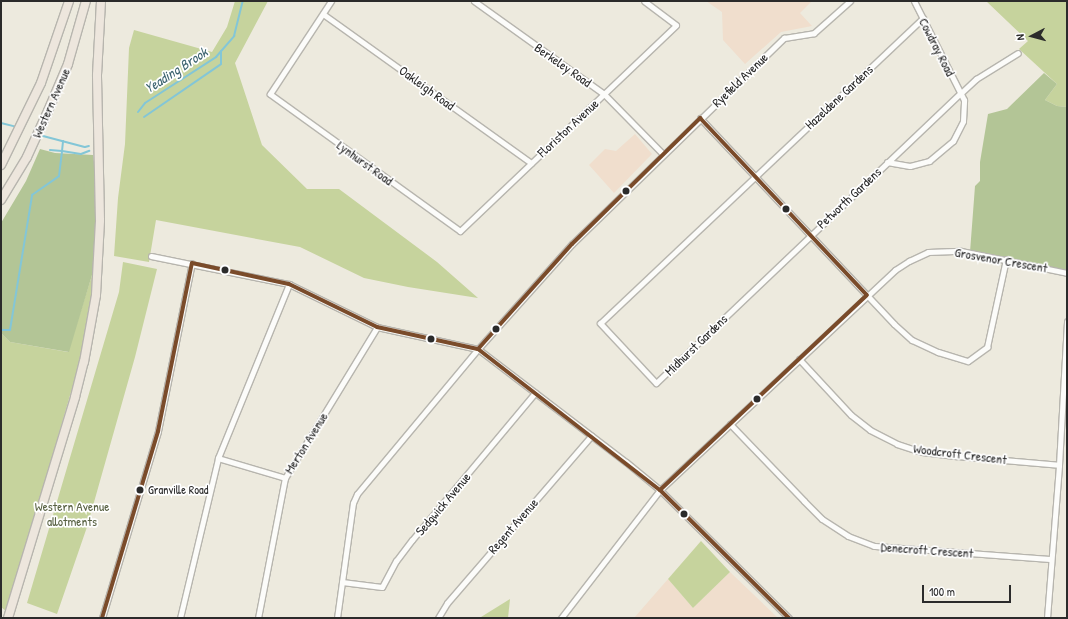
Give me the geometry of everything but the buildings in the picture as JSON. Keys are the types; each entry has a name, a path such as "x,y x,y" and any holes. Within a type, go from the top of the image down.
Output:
{"highway":[{"name":"Western Avenue","path":"1,165 41,83 69,1"},
{"name":"Western Avenue","path":"1,200 27,157 48,111 68,64 86,1"},
{"path":"8,618 73,404 84,362 95,302 98,276 100,220 96,75 101,1"}],"street":[{"path":"323,14 331,1"},
{"name":"Berkeley Road","path":"474,1 604,94 663,154"},
{"name":"Floriston Avenue","path":"460,231 676,25 644,1"},
{"name":"Ryefield Avenue","path":"337,618 353,503 357,494 478,349 572,244 784,38 814,33 850,1"},
{"name":"Cowdray Road","path":"914,1 961,93"},
{"name":"Lynhurst Road","path":"323,14 270,94 460,231"},
{"name":"Oakleigh Road","path":"323,14 531,163"},
{"name":"Hazeldene Gardens","path":"756,176 923,18"},
{"name":"Petworth Gardens","path":"811,234 976,79 1018,53"},
{"name":"Petworth Gardens","path":"887,162 900,165 921,164 929,161 946,149 958,132 963,121 964,100 961,93"},
{"path":"700,118 867,295 912,340 938,352 968,361 987,347 1006,259"},
{"name":"Midhurst Gardens","path":"756,176 600,323 656,383 811,234"},
{"name":"Grosvenor Crescent","path":"561,618 660,490 895,270 928,252 961,251 1006,259 1067,273"},
{"path":"151,256 192,263 289,284 377,328 478,349 626,462 660,490 790,618"},
{"path":"102,618 158,431 192,263"},
{"path":"180,618 218,458 289,284"},
{"path":"1047,618 1059,465 1067,321"},
{"name":"Merton Avenue","path":"258,618 284,478 377,328"},
{"name":"Woodcroft Crescent","path":"799,359 852,415 870,430 897,444 922,452 1059,465"},
{"name":"Sedgwick Avenue","path":"342,582 382,588 396,561 412,540 535,393"},
{"name":"Denecroft Crescent","path":"730,424 822,519 848,536 874,546 1051,559"},
{"name":"Regent Avenue","path":"438,618 447,603 591,436"},
{"path":"218,458 284,478"}],"shaded area":[{"path":"706,1 812,1 800,13 812,26 781,32 745,64 723,40 722,12"},
{"path":"635,134 652,154 614,193 589,165 605,149 616,151"},
{"path":"730,572 778,618 634,618 668,579 693,608"}],"green space":[{"path":"235,1 268,1 235,63 262,145 307,189 339,189 437,262 478,298 408,287 364,278 300,247 156,220 149,262 114,256 118,198 125,144 129,48 134,30 212,52 227,27"},
{"path":"986,1 1067,1 1067,107 1057,106 1045,100 1057,84 1019,49 1028,41"},
{"path":"1044,73 1057,84 1045,100 1057,106 1067,107 1067,271 970,252 975,186 980,181 980,162 988,114 1007,109"},
{"path":"40,149 55,153 93,155 97,183 98,237 92,275 69,352 10,342 1,333 1,223 26,181"},
{"name":"Western Avenue allotments","path":"123,262 157,269 135,357 87,527 57,614 27,603 119,292"},
{"path":"92,275 91,310 80,361 7,612 1,607 1,333 10,342 68,352"},
{"path":"701,541 730,572 693,608 668,579"},
{"path":"510,599 508,618 480,618 481,617"}],"waterway":[{"name":"Yeading Brook","path":"138,112 145,103 216,57 234,36 243,1"},
{"path":"144,117 221,64 221,51"},
{"name":"Yeading Brook","path":"1,123 17,127"},
{"name":"Yeading Brook","path":"43,136 85,147 89,146"},
{"path":"50,150 62,151 63,141"},
{"path":"1,330 10,330 32,195 59,176 62,151 81,154 89,151"}],"transit line":[{"path":"700,118 867,295"},
{"path":"478,349 572,244 700,118"},
{"path":"192,263 289,284 377,327 478,349 660,490 789,618"},
{"path":"102,618 158,431 192,263"},
{"path":"660,490 867,295"}],"place":[{"name":"Granville Road","path":"140,490"}]}
